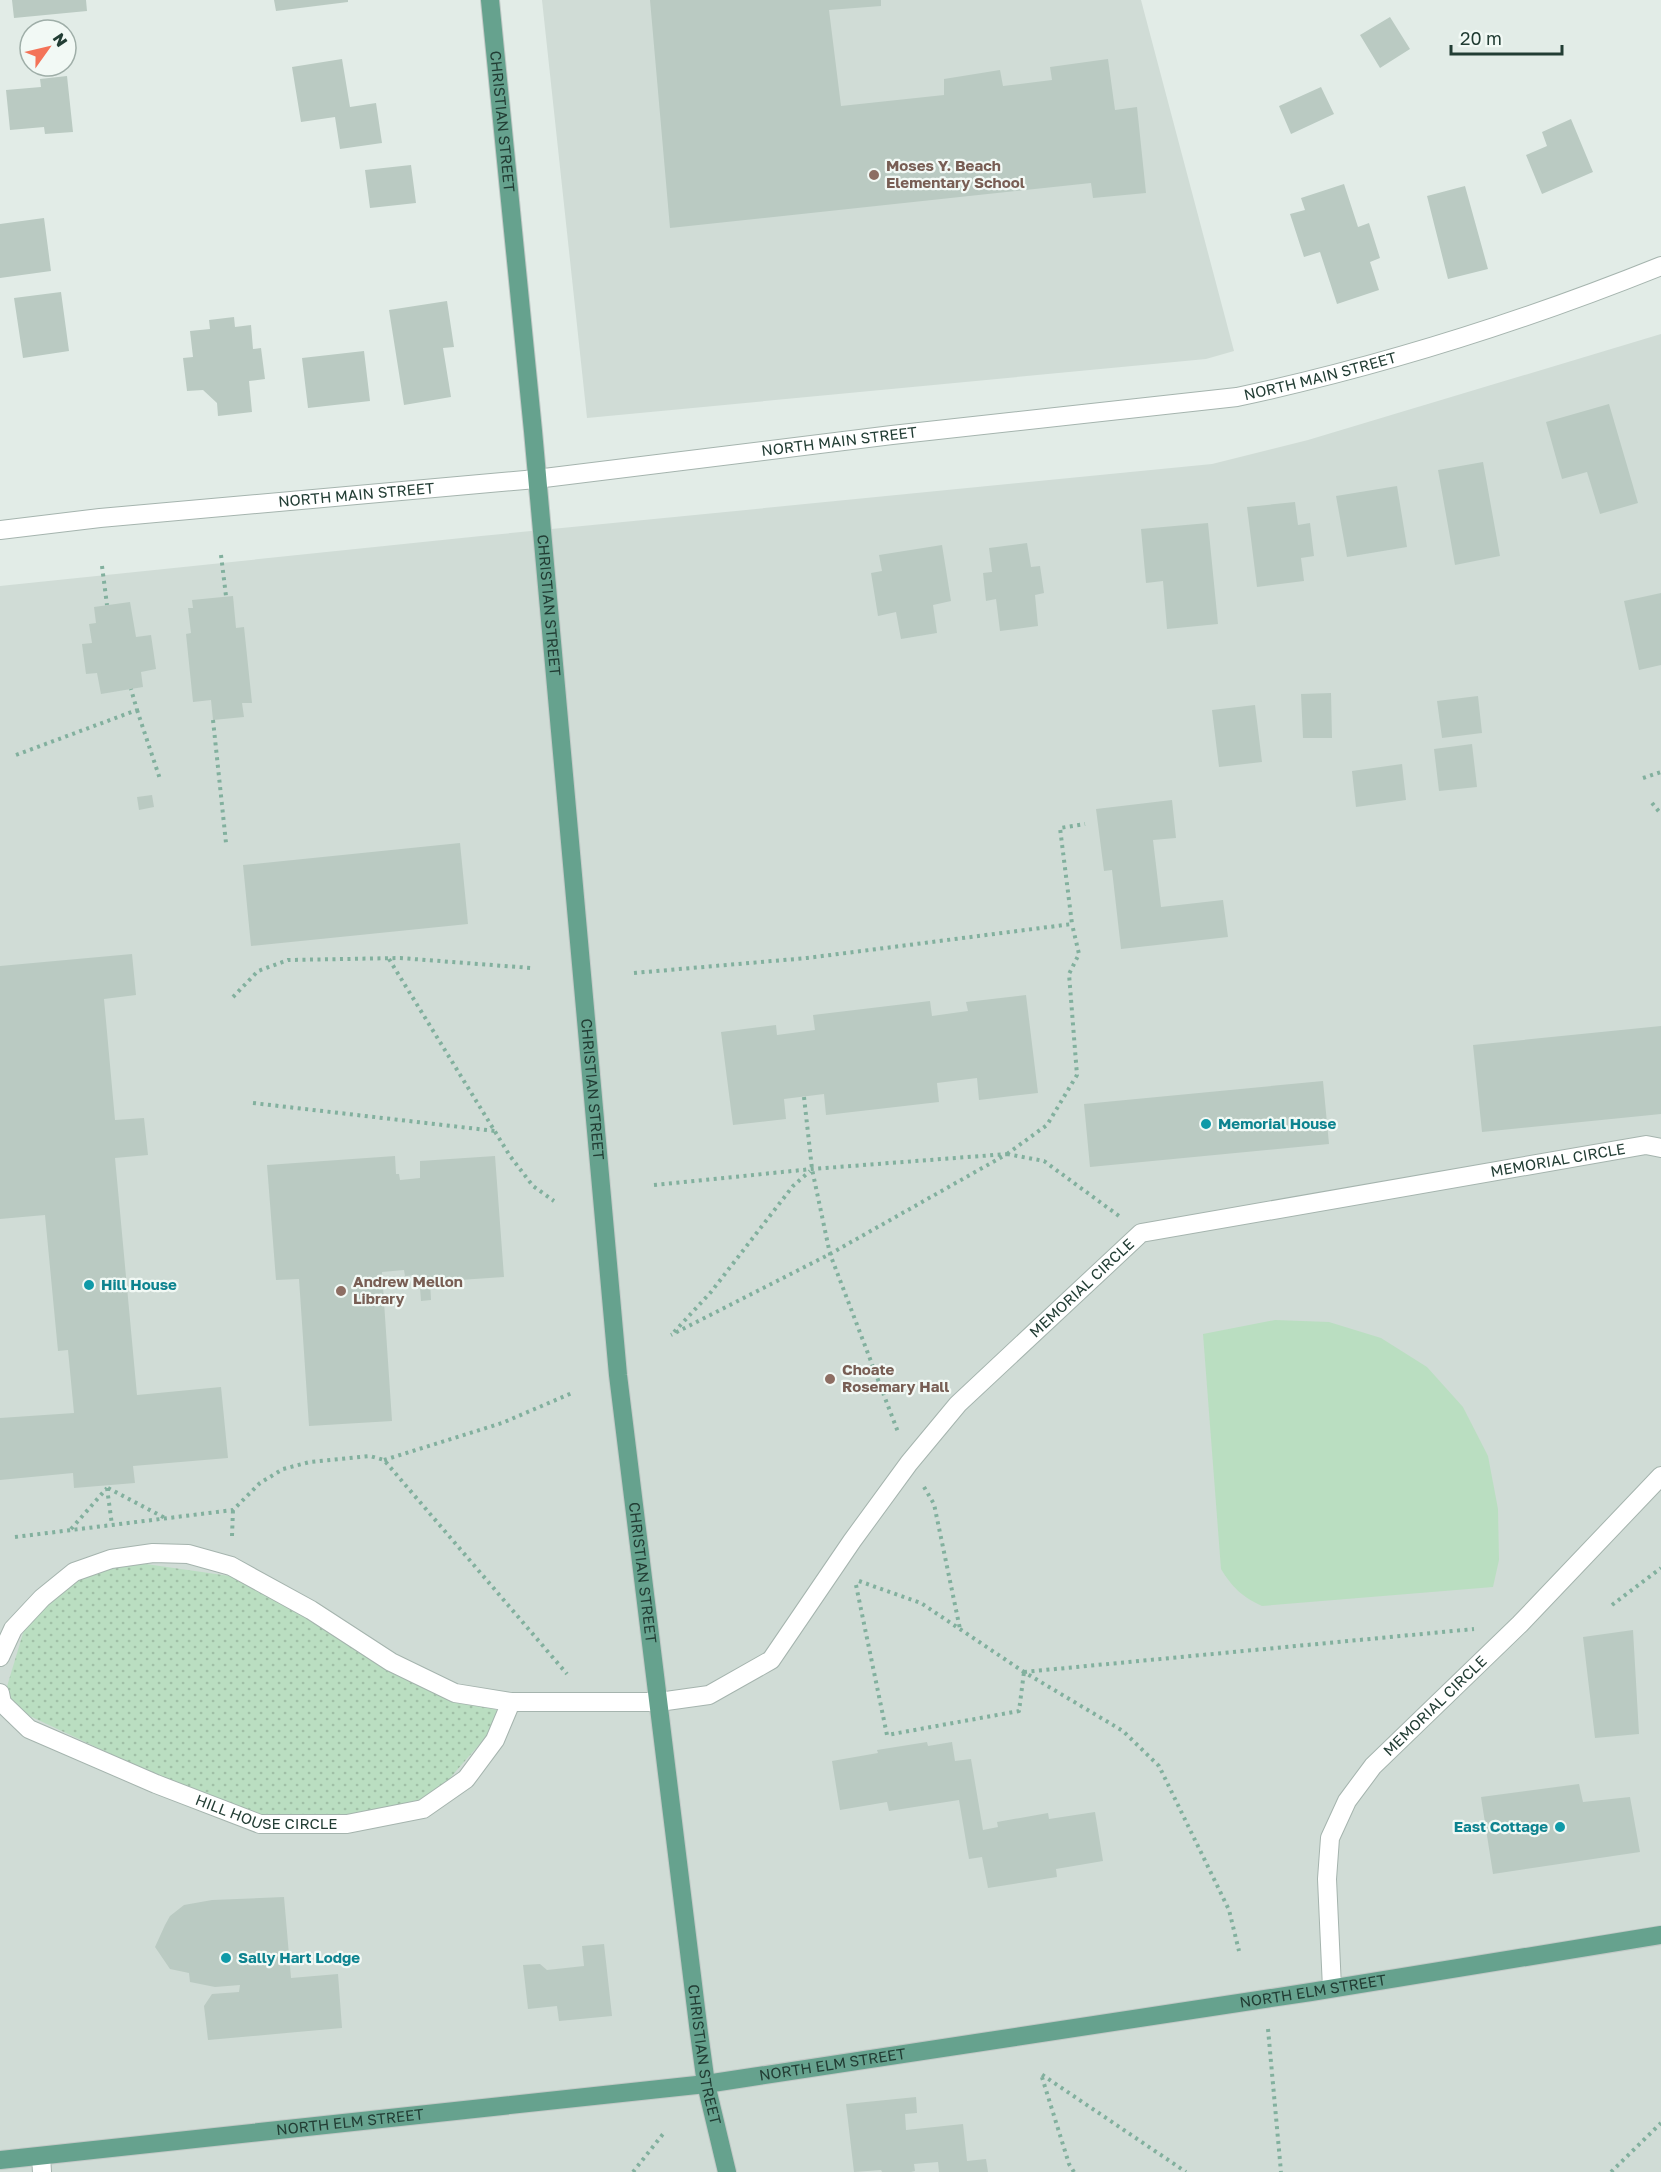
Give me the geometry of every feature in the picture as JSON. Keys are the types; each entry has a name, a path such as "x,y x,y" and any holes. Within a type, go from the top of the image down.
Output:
{"main road":[{"name":"CHRISTIAN STREET","path":"489,0 533,431 618,1375 706,2084 727,2172"},
{"name":"NORTH ELM STREET","path":"0,2160 42,2164 706,2084 1661,1935"}],"street":[{"name":"NORTH MAIN STREET","path":"0,530 100,518 536,478 880,436 1237,397 1291,385 1447,342 1598,291 1661,266"},
{"name":"MEMORIAL CIRCLE","path":"659,1702 710,1695 771,1660 852,1541 909,1463 958,1404 1141,1233 1646,1145 1661,1148"},
{"name":"MEMORIAL CIRCLE","path":"1332,1988 1328,1869 1330,1838 1347,1801 1373,1766 1520,1624 1661,1476"},
{"path":"0,1657 13,1629 42,1598 74,1572 116,1558 153,1553 188,1554 231,1566 311,1610 391,1662 455,1693 511,1702 659,1702"},
{"name":"HILL HOUSE CIRCLE","path":"0,1693 2,1703 29,1729 156,1784 260,1824 347,1824 423,1809 466,1779 495,1740 511,1702"}],"path":[{"path":"221,555 226,596"},
{"path":"102,566 107,605"},
{"path":"131,689 160,779"},
{"path":"16,755 136,710"},
{"path":"213,720 226,843"},
{"path":"1643,778 1661,772"},
{"path":"1652,803 1661,814"},
{"path":"812,1169 793,1186 711,1292 671,1335 830,1254 1007,1154 1047,1125 1077,1075 1070,974 1079,954 1072,924 1060,828 1085,824"},
{"path":"634,973 807,958 1072,924"},
{"path":"388,958 510,1156 533,1186 554,1201"},
{"path":"233,998 258,971 288,960 388,958 531,968"},
{"path":"804,1097 812,1169 830,1254 909,1463 934,1504 960,1629"},
{"path":"253,1103 495,1131"},
{"path":"654,1185 812,1169 1007,1154 1044,1161 1141,1233"},
{"path":"384,1460 502,1422 572,1393"},
{"path":"15,1536 233,1510 260,1483 283,1469 310,1462 370,1456 384,1460 591,1702"},
{"path":"107,1488 166,1518"},
{"path":"107,1488 116,1558"},
{"path":"71,1529 107,1488"},
{"path":"1612,1605 1661,1568"},
{"path":"1024,1672 1019,1711 887,1735 855,1580 921,1603 1024,1672 1123,1731 1159,1766 1229,1910 1239,1951"},
{"path":"1024,1672 1520,1624"},
{"path":"1268,2030 1281,2172"},
{"path":"1074,2172 1068,2164 1041,2074 1186,2172"},
{"path":"1611,2172 1661,2123"},
{"path":"633,2172 663,2134"}],"shaded area":[{"name":"Moses Y. Beach Elementary School","path":"542,0 1141,0 1234,351 1206,359 587,418"},
{"name":"Choate Rosemary Hall","path":"1661,334 1661,2172 0,2172 0,586 1212,464 1308,440"}],"green space":[{"path":"1275,1320 1329,1322 1381,1338 1427,1367 1463,1407 1488,1456 1498,1509 1499,1560 1493,1587 1262,1606 1243,1595 1229,1581 1221,1569 1203,1334"},
{"path":"111,1559 258,1580 505,1715 423,1809 260,1824 2,1703 30,1610"}],"building":[{"path":"12,0 86,0 87,11 14,18"},
{"path":"274,0 348,0 348,2 276,11"},
{"path":"650,0 881,0 881,6 829,10 841,106 944,95 944,79 1000,70 1003,86 1052,80 1050,67 1108,59 1115,110 1137,107 1146,193 1093,198 1091,183 670,228"},
{"path":"1390,17 1410,49 1380,68 1360,35"},
{"path":"342,59 350,107 376,103 382,143 340,149 335,117 301,122 292,67"},
{"path":"67,78 73,132 45,134 44,127 10,130 6,90 41,87 40,79"},
{"path":"1321,87 1334,114 1291,134 1279,106"},
{"path":"1571,119 1593,172 1542,194 1526,155 1547,146 1542,132"},
{"path":"411,165 416,203 370,208 365,170"},
{"path":"1344,184 1358,227 1369,223 1380,258 1370,262 1379,290 1337,304 1320,252 1304,257 1290,214 1305,210 1301,198"},
{"path":"1465,186 1488,269 1448,279 1427,196"},
{"path":"44,218 51,271 0,278 0,224"},
{"path":"61,292 69,351 23,358 14,298"},
{"path":"447,301 454,347 443,348 451,397 404,405 389,310"},
{"path":"234,317 235,327 251,325 253,349 261,348 265,379 249,381 252,412 218,416 217,403 203,390 187,391 183,358 193,357 190,331 210,329 209,320"},
{"path":"364,351 370,401 308,408 302,358"},
{"path":"1609,404 1638,503 1600,514 1587,472 1562,479 1546,422"},
{"path":"1483,462 1500,556 1455,565 1438,470"},
{"path":"1397,486 1407,547 1347,557 1336,496"},
{"path":"1295,502 1298,525 1310,523 1314,556 1301,558 1304,581 1257,587 1247,507"},
{"path":"1208,523 1218,624 1167,629 1163,581 1146,583 1141,529"},
{"path":"1027,543 1031,567 1040,566 1044,593 1035,595 1038,626 1000,631 996,599 986,601 983,573 992,572 989,548"},
{"path":"942,545 951,601 933,605 937,633 901,639 896,612 878,616 871,573 882,571 879,555"},
{"path":"1661,593 1661,665 1639,670 1624,601"},
{"path":"233,596 236,628 244,627 252,703 242,703 244,717 213,720 211,700 193,702 186,634 191,633 188,608 193,608 192,600"},
{"path":"130,602 136,637 151,635 156,669 141,672 143,687 101,694 97,673 86,674 82,644 92,643 89,624 96,623 94,607"},
{"path":"1331,693 1332,738 1303,738 1301,694"},
{"path":"1478,696 1482,733 1442,738 1437,701"},
{"path":"1255,705 1262,762 1219,767 1212,710"},
{"path":"1472,744 1477,787 1439,791 1434,749"},
{"path":"1402,764 1406,800 1356,807 1352,771"},
{"path":"152,795 154,807 139,810 137,797"},
{"path":"1172,800 1176,838 1153,840 1161,907 1223,900 1228,937 1121,949 1112,870 1104,871 1096,809"},
{"path":"460,843 468,924 251,946 243,865"},
{"name":"Hill House","path":"132,954 136,995 104,999 115,1120 144,1118 148,1155 115,1158 137,1395 221,1387 228,1458 133,1466 135,1483 74,1488 73,1473 0,1480 0,1418 74,1413 68,1350 58,1351 45,1215 0,1219 0,966"},
{"path":"1026,995 1038,1093 979,1100 977,1078 937,1083 939,1102 826,1115 824,1094 784,1099 786,1119 733,1125 721,1032 776,1025 777,1035 815,1030 813,1015 930,1001 932,1016 968,1011 966,1002"},
{"path":"1661,1026 1661,1114 1482,1132 1473,1045"},
{"name":"Memorial House","path":"1323,1081 1329,1144 1090,1167 1084,1104"},
{"name":"Andrew Mellon Library","path":"395,1156 396,1174 399,1174 400,1180 420,1178 420,1161 495,1156 504,1277 430,1282 431,1300 421,1301 419,1275 405,1276 404,1270 382,1272 392,1421 309,1426 299,1279 276,1280 267,1165"},
{"path":"1633,1630 1639,1734 1595,1738 1583,1637"},
{"path":"927,1742 928,1746 952,1742 955,1761 971,1759 983,1830 998,1827 997,1822 1048,1813 1049,1819 1095,1812 1103,1861 1056,1869 1057,1877 988,1888 982,1857 969,1859 959,1800 889,1811 887,1802 840,1810 832,1761 878,1753 877,1750"},
{"name":"East Cottage","path":"1579,1784 1583,1802 1630,1797 1640,1852 1493,1874 1481,1797"},
{"name":"Sally Hart Lodge","path":"284,1897 291,1978 338,1974 342,2028 208,2040 204,2006 212,1994 239,1992 240,1985 215,1987 190,1982 189,1973 170,1969 155,1947 165,1925 170,1916 184,1905 212,1900"},
{"path":"604,1944 612,2016 559,2021 557,2006 528,2009 523,1965 540,1964 547,1970 584,1966 582,1946"},
{"path":"916,2097 917,2113 905,2114 906,2130 963,2124 967,2161 986,2159 988,2172 939,2172 938,2162 914,2164 915,2171 911,2172 882,2172 881,2170 854,2172 846,2104"}],"place":[{"name":"Moses Y. Beach Elementary School","path":"874,175"},
{"name":"Memorial House","path":"1206,1124"},
{"name":"Hill House","path":"89,1285"},
{"name":"Andrew Mellon Library","path":"341,1291"},
{"name":"Choate Rosemary Hall","path":"830,1379"},
{"name":"East Cottage","path":"1560,1827"},
{"name":"Sally Hart Lodge","path":"226,1958"}]}
